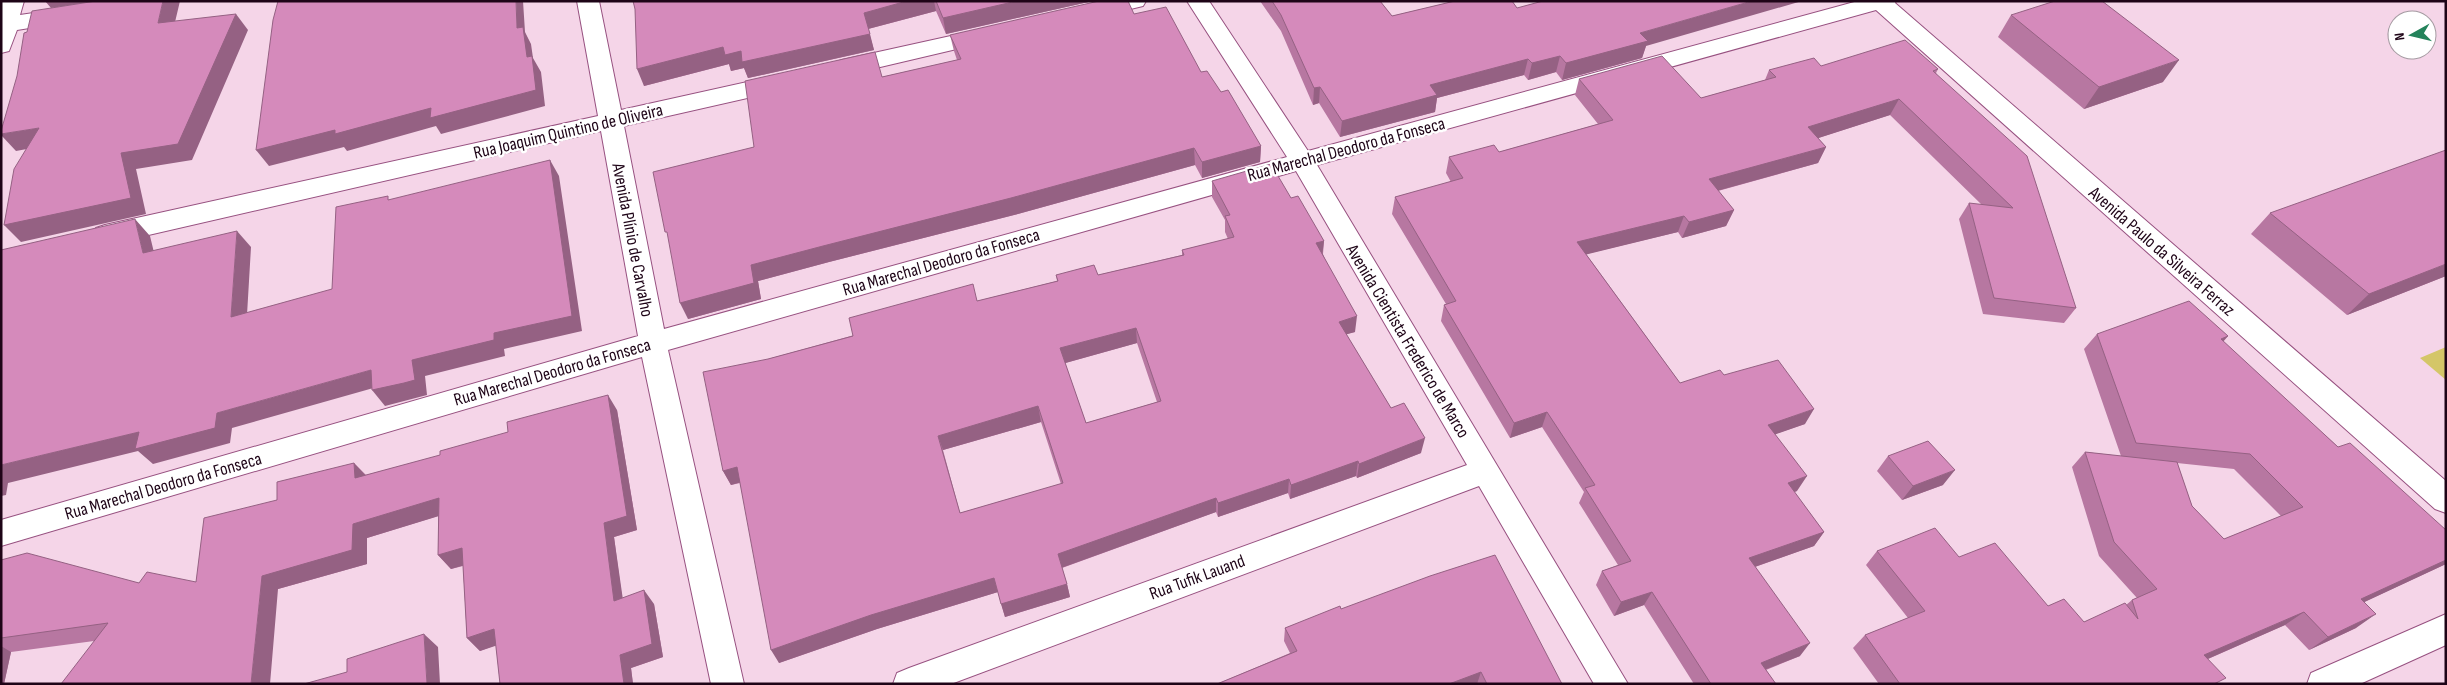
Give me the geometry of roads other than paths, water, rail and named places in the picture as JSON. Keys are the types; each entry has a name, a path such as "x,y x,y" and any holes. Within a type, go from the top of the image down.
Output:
{"street":[{"path":"1,46 4,24 13,1"},
{"name":"Avenida Plínio de Carvalho","path":"588,1 653,343 728,684"},
{"path":"1067,17 1135,1"},
{"name":"Avenida Cientista Frederico de Marco","path":"1198,1 1302,161 1612,684"},
{"name":"Rua Marechal Deodoro da Fonseca","path":"1,533 653,343 1302,161 1881,2"},
{"name":"Avenida Paulo da Silveira Ferraz","path":"1881,2 2446,500"},
{"path":"4,24 84,13"},
{"name":"Rua Joaquim Quintino de Oliveira","path":"79,241 1008,30"},
{"name":"Rua Tufik Lauand","path":"909,684 1485,471"},
{"path":"2323,684 2446,629"}]}
